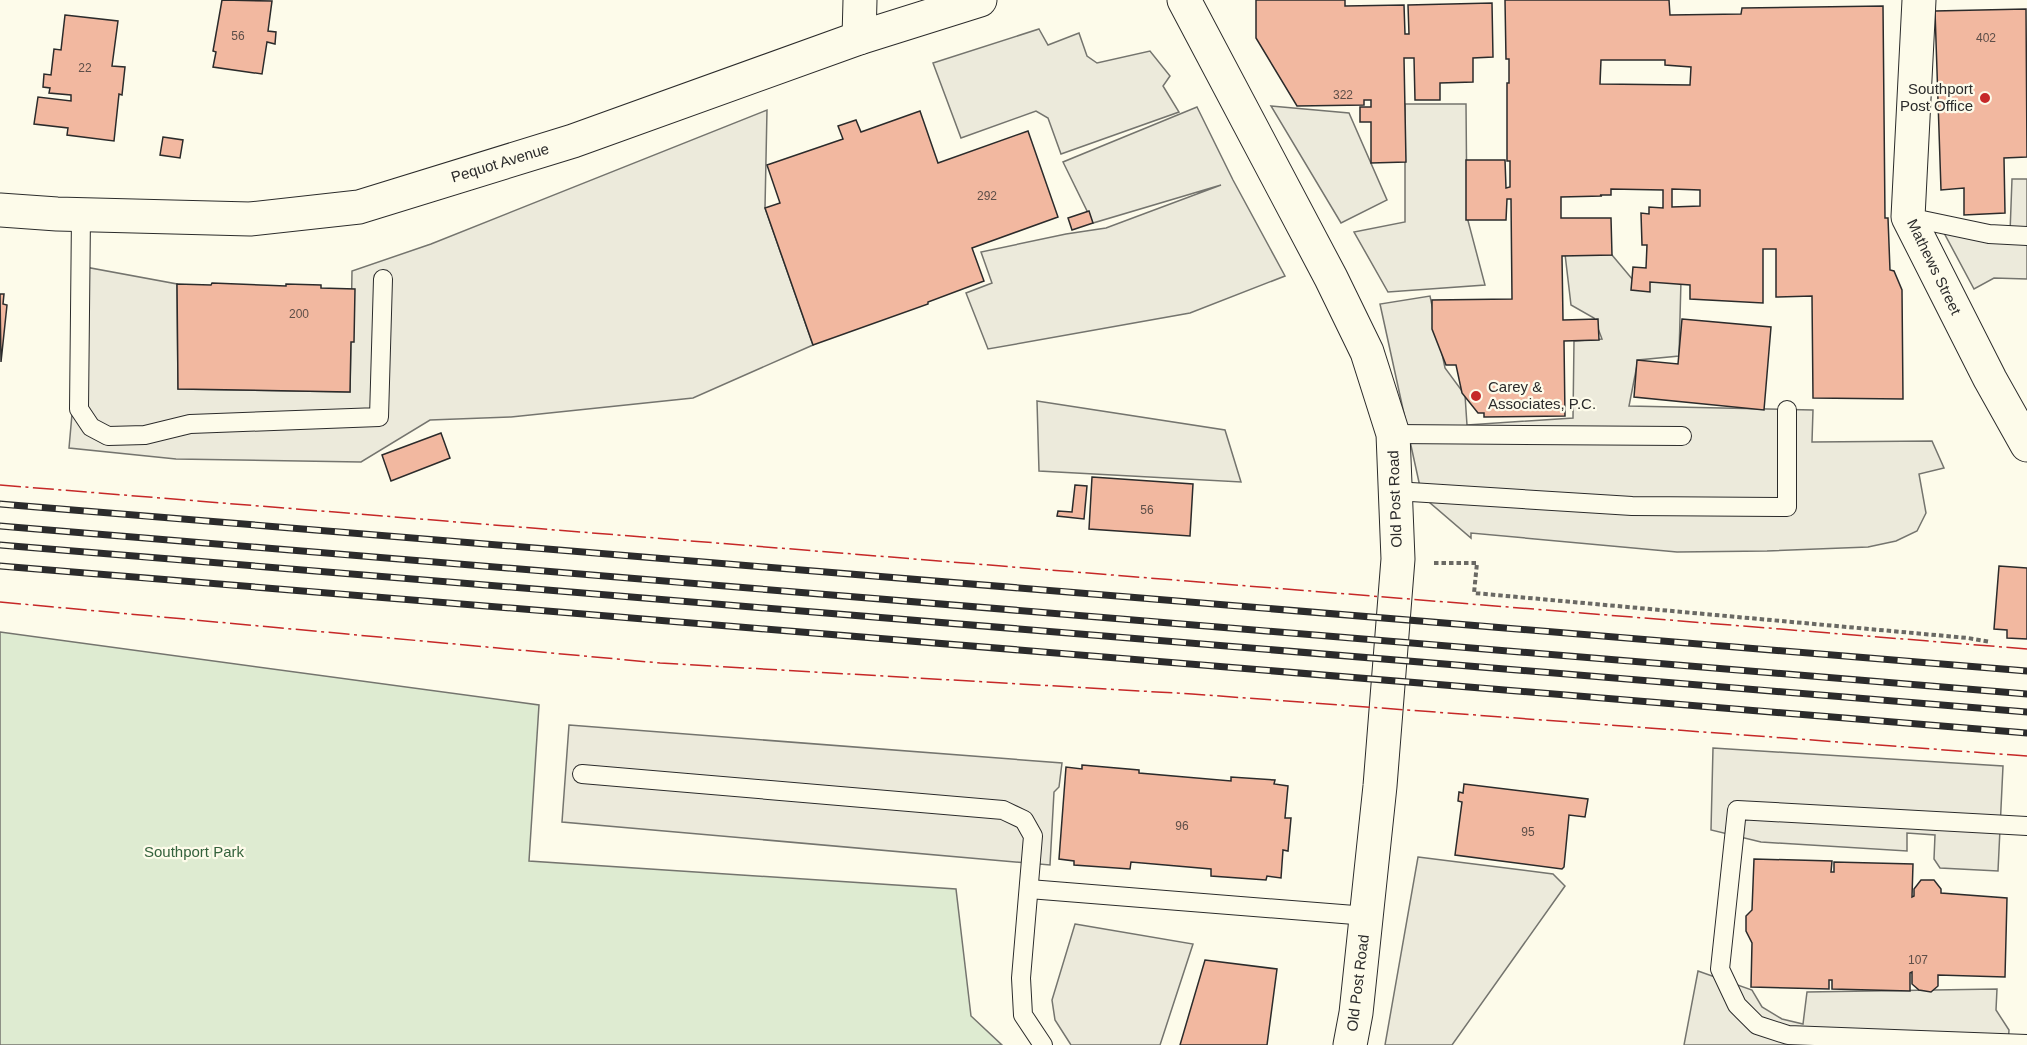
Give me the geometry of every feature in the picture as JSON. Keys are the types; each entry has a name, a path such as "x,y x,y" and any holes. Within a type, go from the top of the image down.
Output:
{"street":[{"path":"859,38 860,0"},
{"name":"Pequot Avenue","path":"0,210 81,215 250,219 359,207 573,141 859,38 980,0"},
{"name":"Old Post Road","path":"1184,0 1362,341 1393,435 1398,559 1380,786 1356,1013 1350,1045"},
{"name":"Mathews Street","path":"1919,0 1908,218 1990,380 2027,445"}],"lane":[{"path":"81,215 79,409 91,426 108,436 145,435 190,424 379,417 383,279"},
{"path":"1908,218 1989,234 2027,236"},
{"path":"1395,491 1632,506 1787,507 1787,410"},
{"path":"1393,435 1682,435"},
{"path":"582,774 1003,810 1024,820 1033,836 1021,978 1023,1015 1043,1045"},
{"path":"2027,826 1737,810 1720,969 1737,1005 1757,1025 1788,1035 2027,1044"},
{"path":"1029,889 1366,915"}],"path":[{"path":"1429,563 1477,563 1474,593 1968,638 1991,642"}],"green space":[{"name":"Southport Park","path":"0,632 539,705 529,861 956,889 971,1016 1002,1045 0,1045"}],"shaded area":[{"path":"1039,29 1048,45 1079,33 1087,56 1097,63 1150,51 1170,76 1163,86 1179,112 1061,154 1048,118 1036,111 961,138 933,63"},
{"path":"1405,104 1466,104 1467,217 1485,285 1388,292 1354,232 1405,222"},
{"path":"1271,106 1349,113 1387,200 1341,223"},
{"path":"1197,107 1285,276 1190,313 988,349 966,293 992,283 981,252 1106,228 1221,185 1093,223 1063,162"},
{"path":"767,110 765,208 813,345 693,398 511,417 430,420 361,462 176,459 69,448 85,267 177,284 178,389 350,392 352,271 431,244"},
{"path":"2012,179 2027,179 2027,279 1994,278 1974,289 1943,231 2010,233"},
{"path":"1565,254 1612,255 1633,280 1681,280 1679,356 1638,360 1629,406 1813,410 1812,442 1932,441 1944,468 1919,474 1926,513 1917,531 1896,541 1868,547 1767,551 1677,552 1471,533 1471,538 1422,496 1380,304 1430,296 1445,368 1465,395 1467,425 1573,418 1574,341 1602,339 1594,318 1571,305"},
{"path":"1037,401 1225,430 1241,482 1039,471"},
{"path":"569,725 1062,763 1059,787 1054,792 1050,865 562,822"},
{"path":"1713,748 2003,766 1998,871 1940,868 1934,859 1935,835 1907,833 1907,851 1761,842 1711,830"},
{"path":"1418,857 1553,874 1565,886 1452,1045 1385,1045"},
{"path":"1075,924 1193,944 1160,1045 1071,1045 1055,1020 1052,1000"},
{"path":"1698,971 1752,990 1762,1007 1782,1019 1803,1024 1807,992 1997,989 1996,1010 2009,1030 2008,1045 1684,1045"}],"building":[{"path":"222,0 272,1 268,31 276,32 275,44 267,42 262,74 213,67 216,52 213,51"},
{"path":"1256,0 1345,0 1345,6 1404,5 1405,34 1409,34 1408,5 1492,3 1493,57 1473,58 1473,82 1440,83 1440,100 1415,100 1414,58 1404,58 1406,162 1371,163 1371,122 1360,122 1360,107 1371,107 1371,100 1364,100 1364,105 1297,106 1256,38"},
{"path":"1505,0 1669,0 1670,15 1741,14 1742,8 1883,6 1885,218 1888,218 1890,270 1894,271 1902,290 1903,399 1813,398 1812,296 1776,297 1776,249 1763,249 1763,303 1690,299 1690,285 1650,282 1650,292 1631,290 1633,267 1646,268 1647,245 1642,245 1641,213 1649,214 1649,207 1663,208 1663,190 1611,189 1611,195 1561,197 1561,218 1611,218 1612,255 1562,256 1563,320 1598,319 1599,340 1564,341 1565,416 1484,417 1484,413 1478,413 1462,393 1456,365 1446,365 1432,329 1432,300 1512,299 1511,199 1507,199 1506,220 1466,220 1466,160 1505,160 1506,188 1510,187 1510,161 1507,161 1509,59 1506,59","holes":["1601,60 1665,60 1665,65 1691,67 1690,85 1600,84","1672,189 1700,190 1700,206 1672,207"]},
{"path":"2026,9 2027,157 2004,158 2005,213 1964,215 1964,188 1941,190 1935,11"},
{"path":"65,15 118,21 112,66 125,67 122,95 119,94 114,141 67,135 68,128 34,124 38,97 71,101 71,95 49,93 50,88 43,87 44,74 51,75 54,49 61,50"},
{"path":"920,111 938,163 1028,131 1058,217 972,248 984,281 928,302 928,304 813,345 765,208 780,203 767,165 843,139 838,126 856,120 861,132"},
{"path":"163,137 183,140 180,158 160,155"},
{"path":"1089,211 1093,223 1072,230 1068,218"},
{"path":"212,283 321,285 321,288 355,289 350,392 178,389 177,284 211,285"},
{"path":"0,294 4,294 3,304 7,305 1,362"},
{"path":"1682,319 1771,327 1764,410 1634,397 1637,360 1678,364"},
{"path":"441,433 450,458 391,481 382,455"},
{"path":"1092,477 1193,484 1190,536 1089,529"},
{"path":"1075,485 1087,486 1084,519 1057,516 1058,511 1072,512"},
{"path":"1999,566 2027,568 2027,639 2007,638 2007,630 1994,629"},
{"path":"1082,765 1139,770 1139,773 1231,781 1231,777 1275,780 1274,784 1288,786 1285,818 1291,818 1288,851 1283,850 1281,878 1267,876 1266,880 1211,876 1211,869 1131,862 1130,869 1074,865 1074,861 1059,859 1066,767 1082,769"},
{"path":"1464,784 1588,799 1585,817 1569,815 1564,867 1562,869 1455,855 1462,802 1458,801 1459,792 1463,793"},
{"path":"1754,859 1832,861 1831,872 1834,872 1834,862 1913,864 1912,897 1914,889 1921,880 1934,880 1941,889 1941,893 2007,898 2005,977 1938,975 1938,986 1931,992 1919,990 1912,984 1912,972 1910,973 1910,991 1832,989 1832,980 1829,980 1829,989 1751,987 1752,943 1746,931 1746,916 1752,910"},
{"path":"1205,960 1277,969 1267,1045 1180,1045"}],"railway":[{"path":"0,504 2027,671"},
{"path":"0,526 2027,694"},
{"path":"0,545 2027,712"},
{"path":"0,566 2027,733"}],"power":[{"path":"0,485 2027,649"},
{"path":"0,602 660,663 1192,694 2027,756"}],"place":[{"name":"Southport Post Office","path":"1985,98"},
{"name":"Carey & Associates, P.C.","path":"1476,396"}]}
